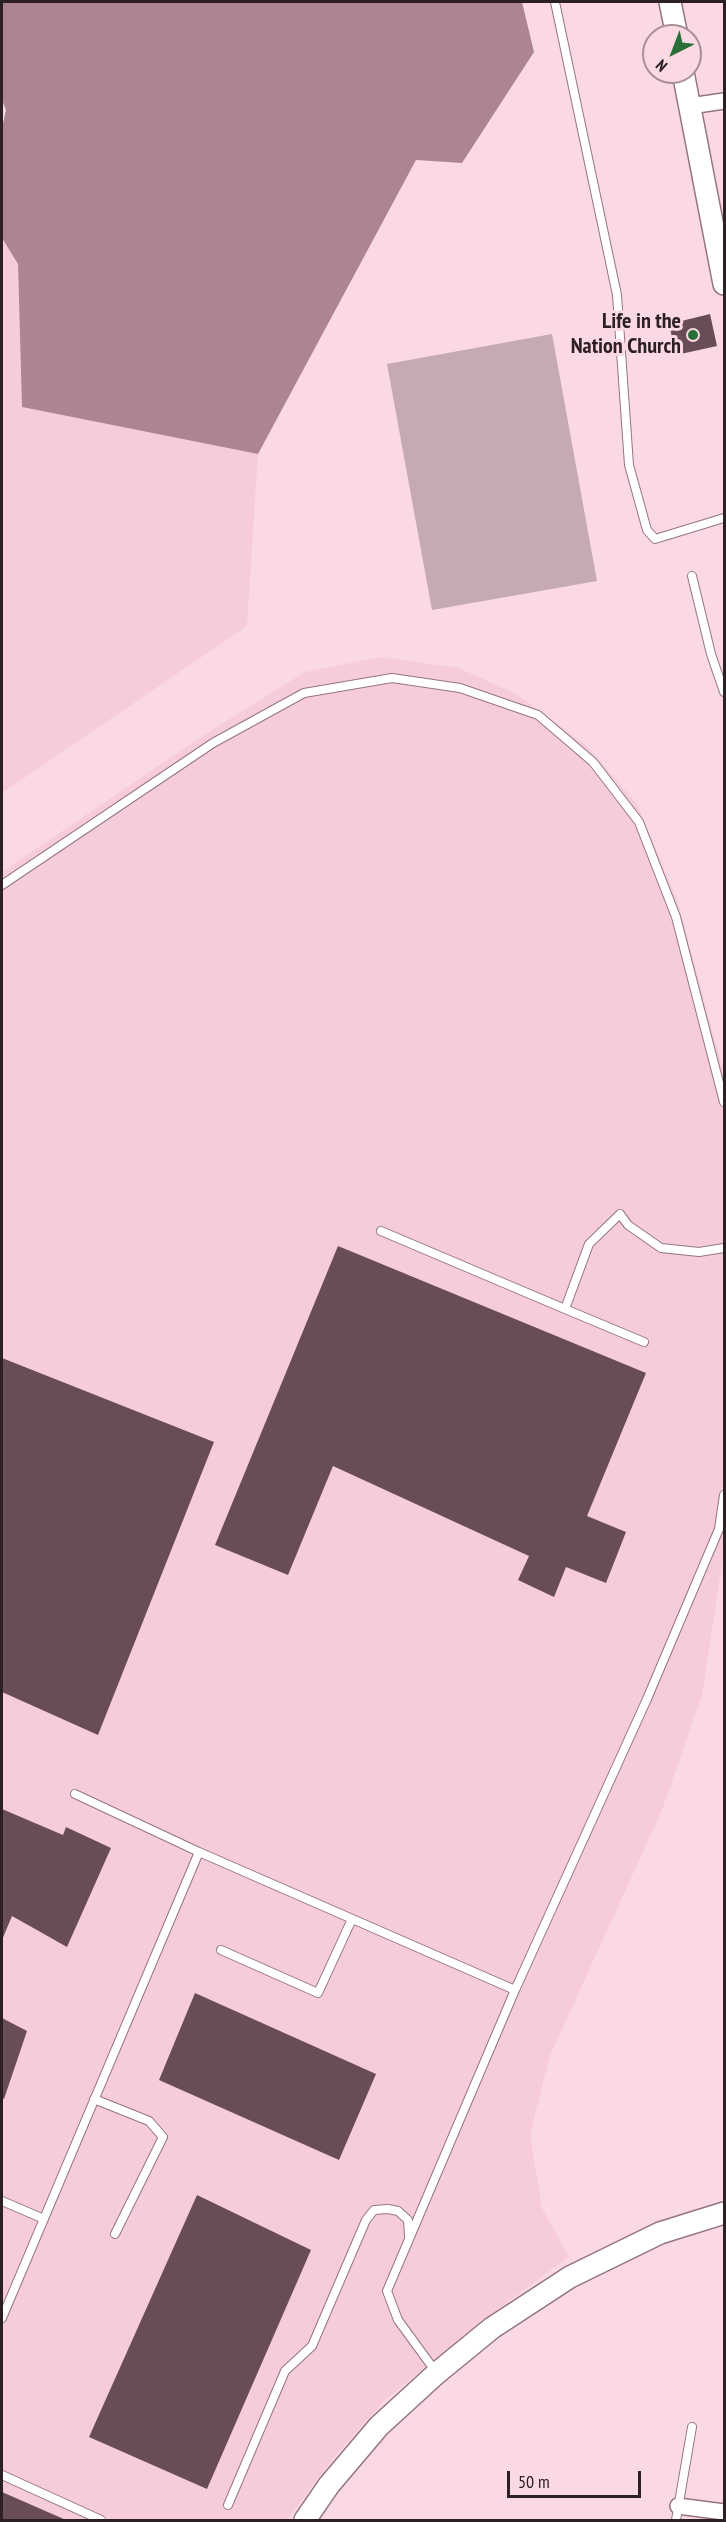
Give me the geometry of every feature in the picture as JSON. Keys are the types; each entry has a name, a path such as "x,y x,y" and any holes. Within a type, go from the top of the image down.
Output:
{"main road":[{"path":"670,2 675,24"},
{"path":"686,84 724,284"},
{"path":"305,2520 329,2485 379,2426 437,2373 492,2328 570,2277 660,2233 724,2213"}],"street":[{"path":"690,106 724,101"},
{"path":"677,2513 724,2512"}],"lane":[{"path":"555,2 616,295 629,465 647,530 655,538 724,518"},
{"path":"692,576 711,654 724,692"},
{"path":"2,885 213,743 304,693 392,678 460,688 538,715 593,762 639,822 676,918 724,1102"},
{"path":"565,1309 589,1244 620,1214 628,1225 661,1248 699,1252 724,1248"},
{"path":"381,1231 644,1342"},
{"path":"437,2373 398,2320 387,2291 514,1990 647,1699 715,1540 724,1495"},
{"path":"75,1794 199,1852 514,1990"},
{"path":"2,2318 199,1852"},
{"path":"221,1950 318,1993 352,1918"},
{"path":"94,2099 148,2121 163,2137 115,2234"},
{"path":"2,2201 44,2219"},
{"path":"228,2505 285,2372 312,2346 366,2220 374,2210 398,2211 408,2220 409,2237"},
{"path":"677,2513 692,2427"},
{"path":"2,2475 101,2520"}],"shaded area":[{"path":"2,2 522,2 534,52 462,163 416,160 258,454 22,407 18,264 2,238 2,128 6,110 2,100"},
{"path":"2,238 18,264 22,407 258,454 247,626 2,793"},
{"path":"552,334 597,581 432,610 387,364"},
{"path":"380,657 459,668 516,694 587,746 637,804 677,899 724,1073 724,1551 702,1695 662,1810 549,2058 530,2135 542,2208 569,2257 480,2322 385,2400 334,2457 287,2520 2,2520 2,872 201,737 305,672"}],"building":[{"name":"Life in the Nation Church","path":"710,314 717,346 676,355 669,324"},
{"path":"338,1246 646,1373 587,1516 626,1532 606,1583 566,1567 554,1597 518,1580 529,1556 333,1466 288,1575 215,1545"},
{"path":"2,1358 214,1442 98,1735 2,1692"},
{"path":"2,1809 63,1835 66,1827 111,1848 67,1947 12,1916 2,1940"},
{"path":"195,1993 376,2074 339,2160 159,2080"},
{"path":"2,2018 27,2031 4,2099 2,2098"},
{"path":"197,2195 311,2250 207,2489 89,2437"},
{"path":"2,2492 66,2520 2,2520"}],"place":[{"name":"Life in the Nation Church","path":"693,335"}]}
